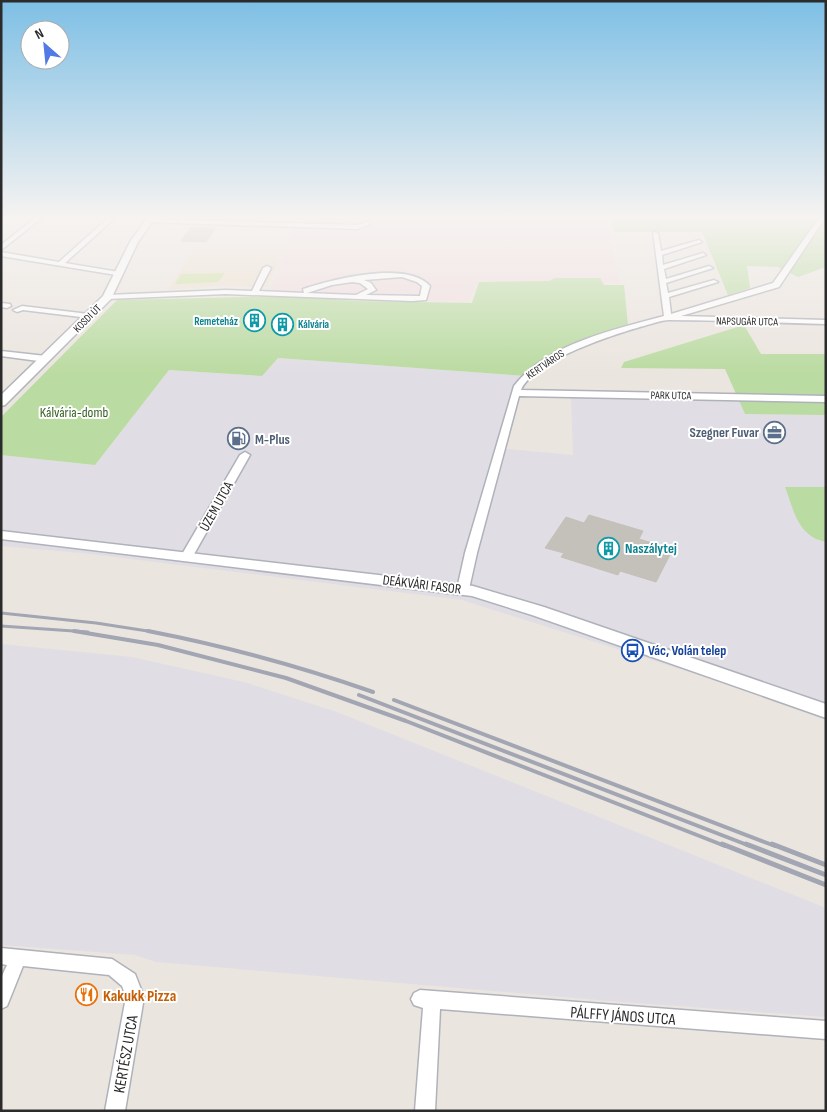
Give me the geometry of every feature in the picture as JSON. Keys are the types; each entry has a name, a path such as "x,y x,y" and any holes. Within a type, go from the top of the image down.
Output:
{"street":[{"path":"95,270 119,274"},
{"name":"KOSDI ÚT","path":"1,402 108,297 121,270"},
{"path":"254,292 266,270"},
{"path":"660,270 668,317"},
{"path":"662,282 703,270"},
{"name":"KERTVÁROS","path":"463,589 515,393 524,378 567,350 612,331 668,317 776,284 785,270"},
{"path":"108,297 254,292 297,294 355,296 385,298 423,298 426,286 419,278 379,275 338,282 297,294"},
{"path":"355,296 372,290 379,275"},
{"path":"352,280 367,283 372,290 385,298"},
{"path":"665,296 714,282"},
{"path":"17,310 22,308 89,316"},
{"name":"NAPSUGÁR UTCA","path":"668,317 676,320 826,322"},
{"path":"1,354 46,358"},
{"name":"PARK UTCA","path":"515,393 826,399"},
{"name":"ÜZEM UTCA","path":"187,556 245,455"},
{"name":"DEÁKVÁRI FASOR","path":"1,535 484,593 826,711"},
{"path":"1,1000 10,957"},
{"name":"KERTÉSZ UTCA","path":"10,957 112,967 129,980 135,997 115,1111"},
{"name":"PÁLFFY JÁNOS UTCA","path":"425,1111 426,1000 826,1030"}],"shaded area":[{"path":"181,270 275,270 267,287 217,286 168,290"},
{"path":"277,270 617,270 620,283 479,280 468,302 268,295"},
{"path":"278,358 526,376 497,448 573,455 571,398 738,396 745,414 826,415 826,487 786,487 818,540 826,542 826,715 462,600 82,553 1,546 1,455 95,465 169,370 262,376"},
{"path":"1,644 132,657 244,682 337,712 826,908 826,1017 610,1001 156,962 135,955 1,945"}],"green space":[{"path":"718,270 748,270 750,288 728,295"},
{"path":"784,270 818,270 798,277"},
{"path":"225,273 218,282 175,284 181,274"},
{"name":"Kálvária-domb","path":"555,278 600,278 604,285 624,285 628,325 586,338 561,349 537,365 526,376 278,358 262,376 169,370 95,465 1,455 1,417 117,300 294,296 355,301 472,303 479,282 549,281"},
{"path":"744,325 761,354 826,354 826,415 745,414 725,369 621,368 624,362"},
{"path":"785,487 826,487 826,542 816,539 803,528 794,513"}],"building":[{"name":"Naszálytej","path":"589,515 643,531 639,539 673,549 656,582 620,571 618,575 561,557 564,553 545,548 566,517 584,523"}],"railway":[{"path":"1,613 96,623 149,631"},
{"path":"1,626 74,631"},
{"path":"74,631 88,632"},
{"path":"74,631 158,645 286,678 406,721 725,846"},
{"path":"149,631 154,632"},
{"path":"149,631 262,657 373,692"},
{"path":"359,695 750,846"},
{"path":"394,700 775,846"},
{"path":"722,844 826,885"},
{"path":"746,844 826,875"},
{"path":"772,844 826,865"}],"place":[{"name":"Remeteház","path":"254,321"},
{"name":"Kálvária","path":"282,324"},
{"name":"Szegner Fuvar","path":"775,432"},
{"name":"M-Plus","path":"239,439"},
{"name":"Naszálytej","path":"609,548"},
{"name":"Vác, Volán telep","path":"632,650"},
{"name":"Kakukk Pizza","path":"87,995"}]}
